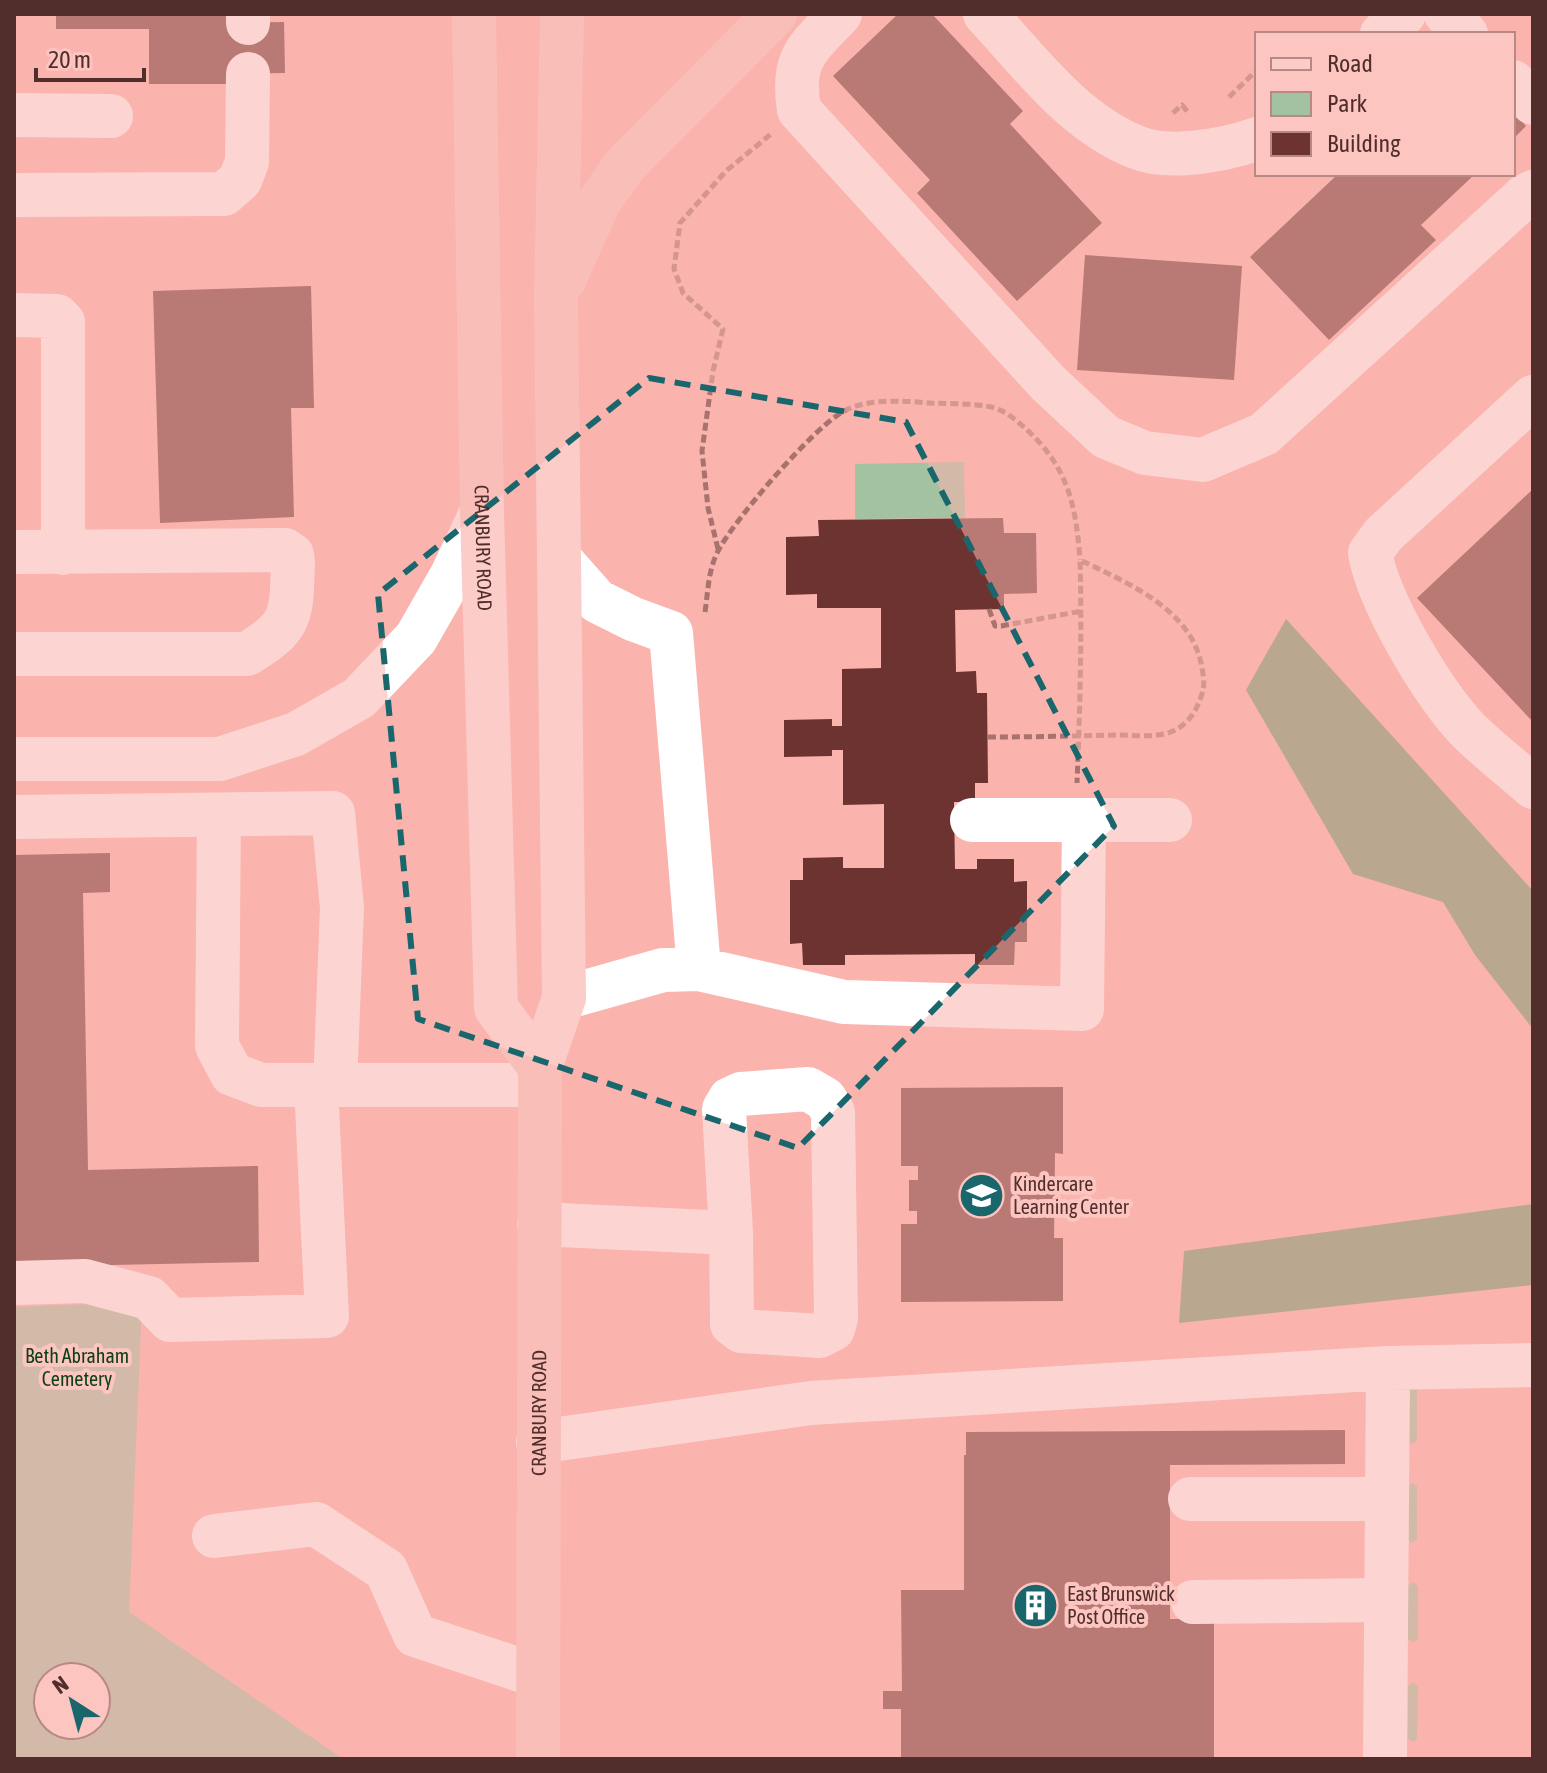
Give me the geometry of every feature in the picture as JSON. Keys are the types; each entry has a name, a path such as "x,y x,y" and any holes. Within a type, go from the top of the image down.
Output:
{"main road":[{"name":"CRANBURY ROAD","path":"474,14 482,511 496,1008 540,1076"},
{"name":"CRANBURY ROAD","path":"538,1759 540,1076 564,998 556,297 562,14"},
{"path":"556,297 599,202 625,165 775,14"}],"lane":[{"path":"840,14 805,51 795,82 799,110 1067,402 1106,437 1145,453 1203,460 1264,434 1533,192"},
{"path":"985,14 1071,106 1103,129 1138,148 1173,153 1208,152 1255,140"},
{"path":"1384,32 1404,14"},
{"path":"1446,14 1464,32"},
{"path":"14,195 224,194 240,180 247,162 248,74"},
{"path":"1515,84 1533,103"},
{"path":"14,115 111,116"},
{"path":"14,315 57,316 63,322 63,553"},
{"path":"1533,397 1383,535 1370,553 1374,574 1420,666 1468,729 1533,787"},
{"path":"14,759 220,759 296,734 359,698 416,638 452,575 482,511"},
{"path":"14,552 285,550 292,555 293,563 291,614 273,638 247,654 14,654"},
{"path":"559,558 597,601 633,619 688,626 699,969"},
{"path":"14,817 333,813 342,908 325,1085 327,1316 170,1320 149,1298 85,1281 14,1283"},
{"path":"219,816 217,1046 232,1074 261,1085 540,1076"},
{"path":"972,820 1170,820"},
{"path":"564,998 663,970 699,969 844,1002 1082,1009 1080,820"},
{"path":"808,1089 825,1099 833,1112 836,1318 833,1329 820,1336 741,1331 732,1324 731,1233 724,1109 730,1099 741,1094 808,1089"},
{"path":"539,1224 731,1233"},
{"path":"538,1442 811,1403 1388,1368 1533,1365"},
{"path":"1385,1759 1388,1368"},
{"path":"1190,1499 1387,1499"},
{"path":"214,1536 316,1524 386,1570 415,1635 538,1676"},
{"path":"1193,1602 1386,1600"}],"path":[{"path":"1229,97 1255,72"},
{"path":"718,550 708,508 702,451 713,371 723,329 683,293 674,269 680,223 726,171 799,110"},
{"path":"688,626 718,550 804,444 832,418 849,408 869,403 911,401 993,407 1012,416 1058,465 1072,496 1080,560 1082,611 1080,820"},
{"path":"988,737 1165,734 1186,724 1198,706 1205,687 1201,657 1191,635 1176,616 1121,579 1080,560"},
{"path":"989,609 995,626 1082,611"}],"highlighted area":[{"path":"649,378 906,422 1114,826 798,1148 418,1019 378,594"}],"green space":[{"path":"964,462 965,518 855,519 855,464"},
{"path":"1286,619 1533,891 1533,1029 1475,955 1443,902 1353,874 1246,690"},
{"path":"1533,1204 1533,1285 1179,1323 1184,1251"},
{"name":"Beth Abraham Cemetery","path":"142,1302 129,1612 343,1759 14,1759 14,1307"},
{"path":"1410,1385 1417,1388 1417,1440 1412,1444 1409,1443"},
{"path":"1412,1483 1417,1486 1417,1539 1412,1543 1408,1540 1408,1487"},
{"path":"1413,1582 1418,1586 1418,1639 1413,1642 1408,1639 1408,1586"},
{"path":"1413,1682 1418,1686 1417,1739 1413,1742 1408,1739 1408,1686"}],"building":[{"path":"56,14 229,14 229,23 284,22 285,73 226,74 226,84 149,84 149,29 56,29"},
{"path":"898,14 932,14 1023,111 1010,124 1102,223 1017,301 917,193 930,180 833,76"},
{"path":"1515,114 1526,126 1515,137"},
{"path":"1336,176 1473,176 1421,225 1436,240 1329,340 1250,257"},
{"path":"1085,255 1242,266 1234,380 1077,370"},
{"path":"311,286 314,408 291,408 294,517 160,523 153,291"},
{"path":"1533,489 1533,722 1417,598"},
{"path":"1003,518 1004,533 1036,533 1037,593 1004,594 1004,609 955,610 956,672 976,671 977,693 987,693 988,783 975,783 975,802 954,802 955,869 977,869 977,859 1014,859 1014,882 1027,881 1027,942 1015,942 1014,965 975,965 975,954 845,955 845,965 803,965 802,943 790,944 790,880 803,880 803,858 843,857 843,868 884,868 884,804 843,805 843,750 832,750 832,756 784,757 784,720 832,719 832,726 842,726 842,669 881,668 881,608 817,608 817,594 786,595 786,537 819,536 818,520"},
{"path":"110,853 110,892 83,893 88,1170 258,1166 259,1262 14,1267 14,855"},
{"name":"Kindercare Learning Center","path":"1063,1087 1063,1154 1055,1153 1054,1238 1063,1238 1063,1301 901,1302 901,1224 917,1224 917,1211 909,1211 909,1180 918,1180 918,1166 901,1166 901,1088"},
{"name":"East Brunswick Post Office","path":"1345,1430 1345,1464 1170,1465 1170,1619 1214,1619 1214,1758 901,1759 901,1709 883,1709 883,1691 902,1691 901,1590 964,1590 966,1432"}],"place":[{"name":"Kindercare Learning Center","path":"982,1195"},
{"name":"East Brunswick Post Office","path":"1036,1605"}]}
